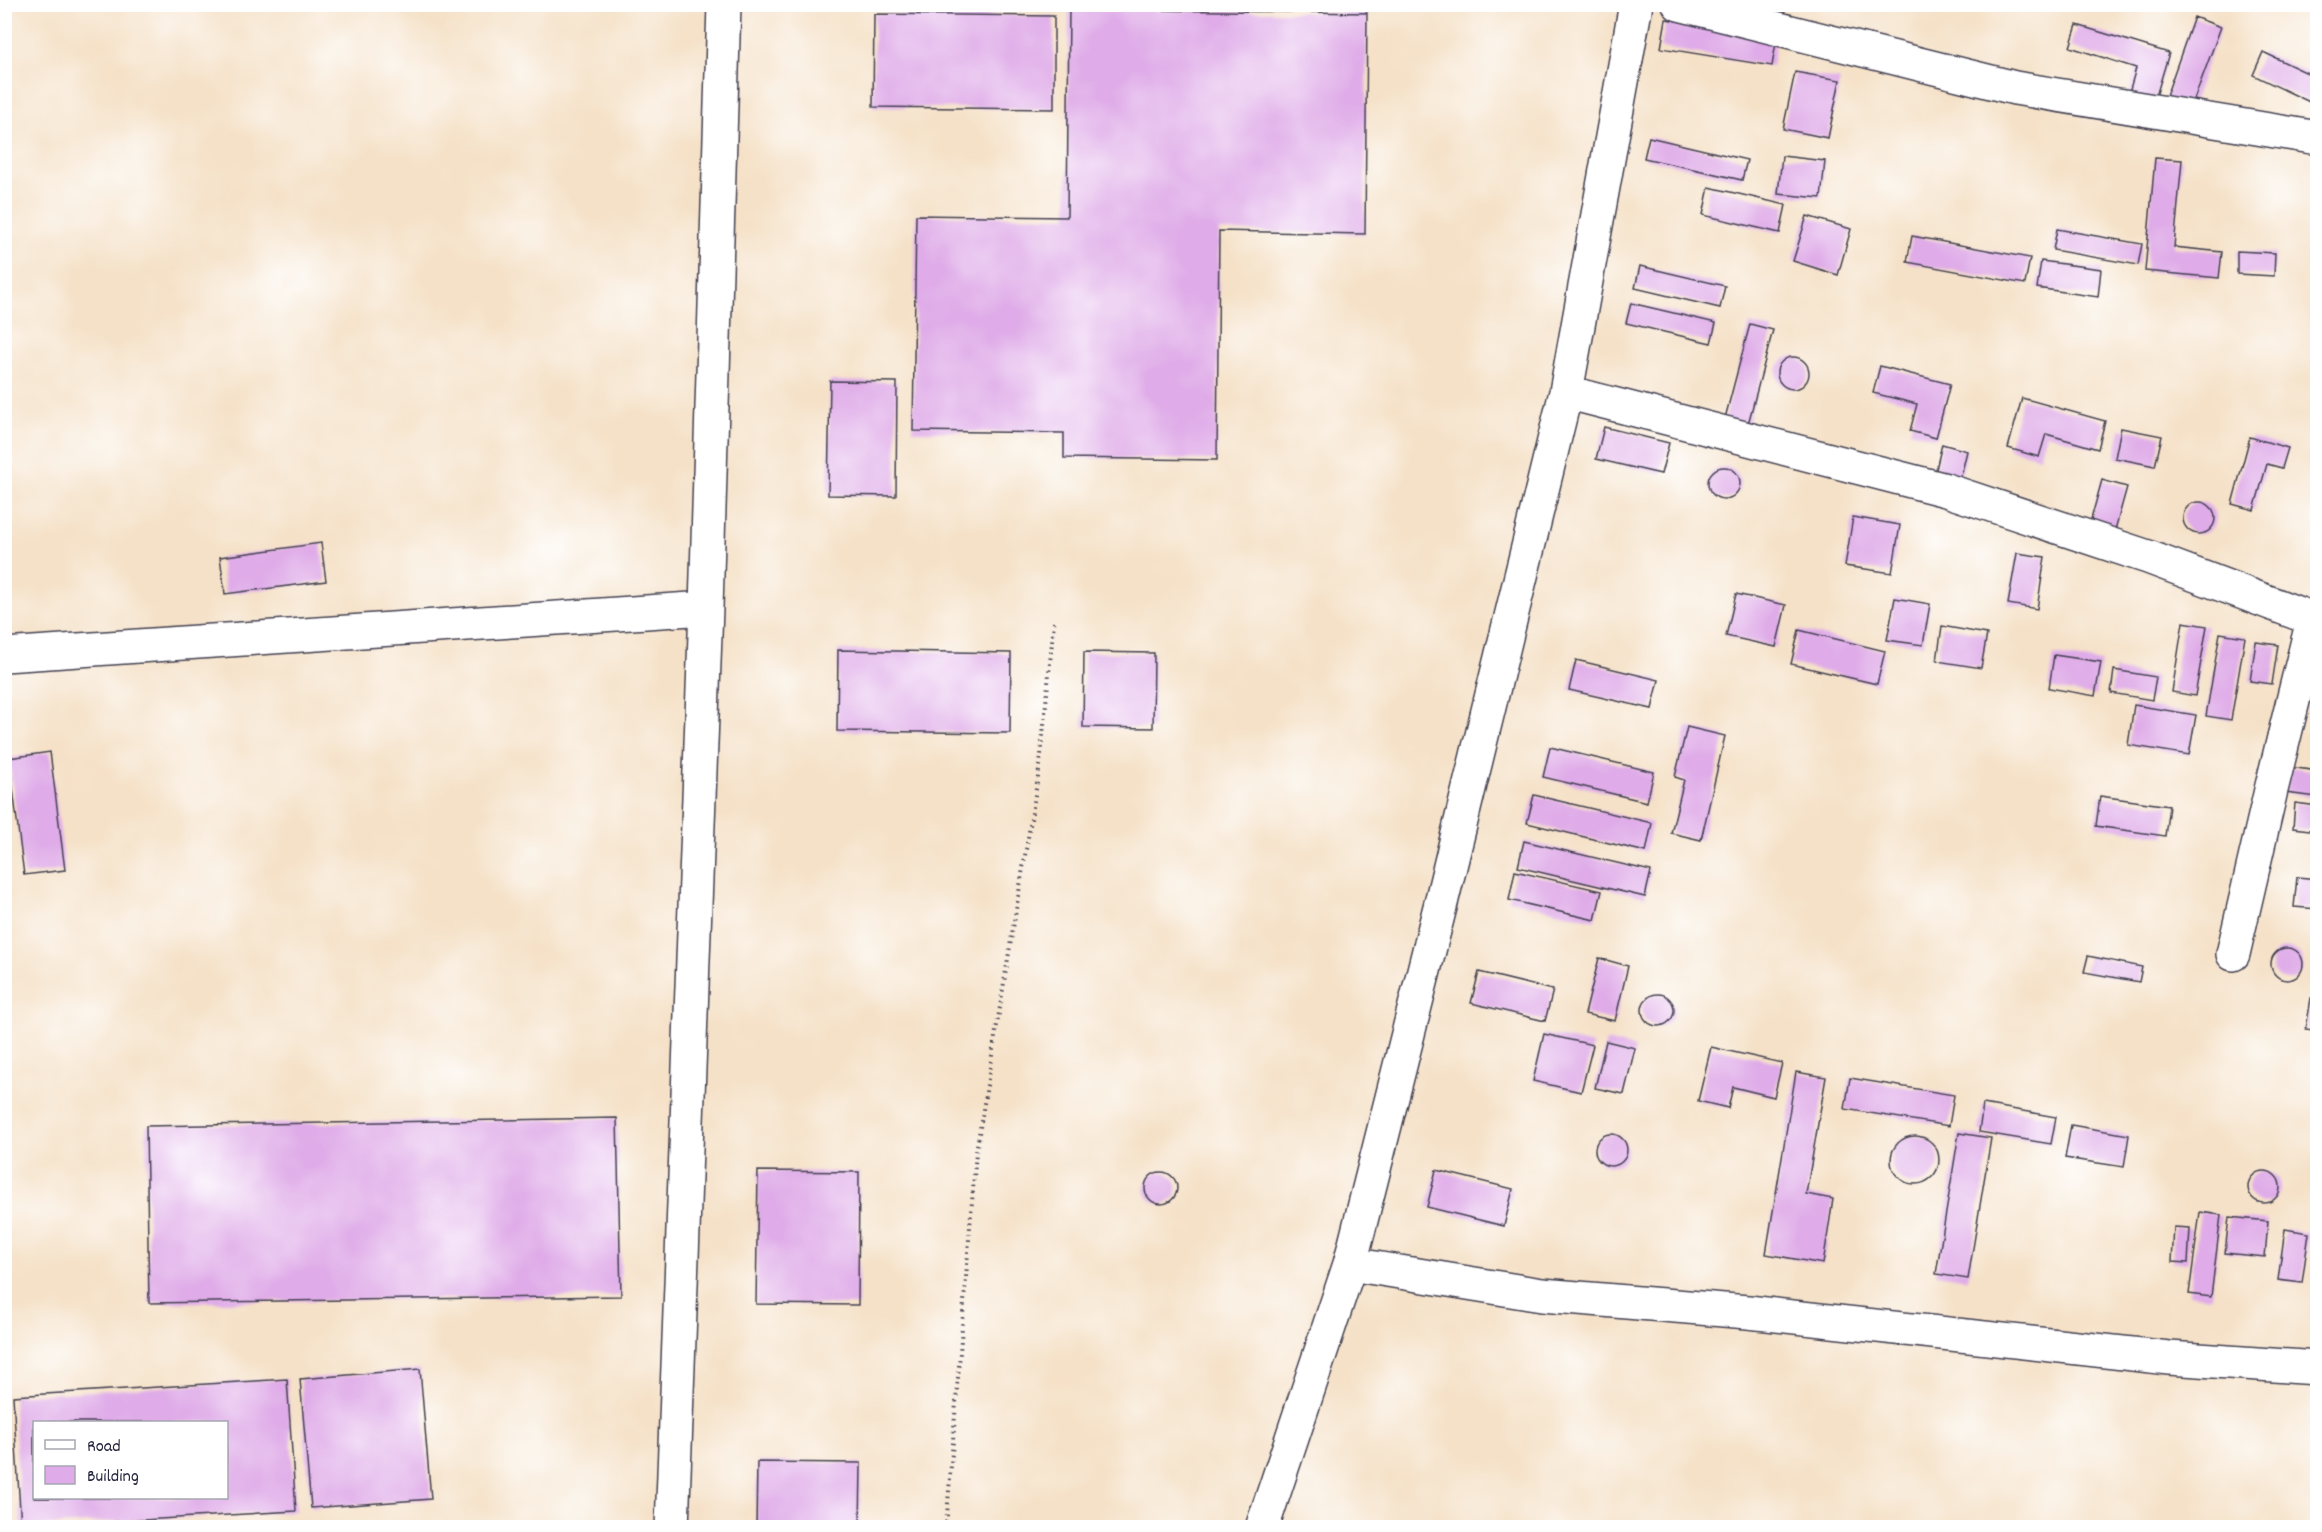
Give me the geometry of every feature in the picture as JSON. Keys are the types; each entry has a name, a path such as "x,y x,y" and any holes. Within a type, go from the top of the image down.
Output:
{"street":[{"path":"672,1527 706,608 724,4"},
{"path":"1262,1527 1350,1264 1566,392 1636,4"},
{"path":"1679,4 2015,88 2318,138"},
{"path":"1566,392 1946,490 2148,557 2315,621 2271,790 2233,954"},
{"path":"4,655 706,608"},
{"path":"1350,1264 1542,1295 1748,1312 2169,1358 2318,1368"}],"path":[{"path":"946,1527 976,1152 1040,765 1054,622"}],"building":[{"path":"1069,9 1367,13 1365,234 1219,231 1217,460 1064,458 1064,433 913,431 916,215 1067,217"},
{"path":"874,14 1054,16 1054,109 873,107"},
{"path":"2194,17 2221,27 2189,113 2163,105"},
{"path":"1666,19 1777,37 1772,66 1661,48"},
{"path":"2077,25 2169,53 2154,103 2128,96 2136,68 2070,47"},
{"path":"2263,52 2318,78 2318,106 2253,75"},
{"path":"1795,72 1840,80 1828,138 1783,129"},
{"path":"1649,137 1747,160 1742,180 1644,158"},
{"path":"1782,156 1825,161 1821,198 1778,194"},
{"path":"2155,158 2182,160 2174,247 2222,252 2219,278 2145,271"},
{"path":"1709,187 1786,205 1780,233 1703,215"},
{"path":"1807,216 1851,229 1838,275 1793,261"},
{"path":"2057,229 2142,244 2138,265 2053,250"},
{"path":"1912,236 2030,258 2025,284 1907,262"},
{"path":"2237,251 2275,253 2274,276 2237,274"},
{"path":"2041,261 2101,269 2098,297 2037,288"},
{"path":"1640,266 1725,286 1720,308 1635,288"},
{"path":"1631,303 1716,323 1711,343 1626,323"},
{"path":"1750,324 1773,330 1747,428 1724,422"},
{"path":"1793,357 1804,362 1809,373 1804,384 1793,389 1782,384 1777,373 1782,362"},
{"path":"1880,366 1950,384 1936,438 1910,431 1917,404 1873,393"},
{"path":"830,381 897,382 896,496 828,495"},
{"path":"2022,398 2105,421 2098,449 2046,434 2039,457 2008,448"},
{"path":"1604,427 1669,443 1661,474 1596,459"},
{"path":"2121,428 2162,436 2155,466 2115,458"},
{"path":"2250,437 2288,448 2282,468 2267,464 2254,510 2232,504"},
{"path":"1942,444 1967,451 1957,493 1932,486"},
{"path":"1724,467 1735,472 1740,483 1735,494 1724,499 1713,494 1708,483 1713,472"},
{"path":"2102,480 2127,487 2113,537 2088,530"},
{"path":"2199,502 2210,507 2215,518 2210,529 2199,534 2188,529 2183,518 2188,507"},
{"path":"1853,517 1900,525 1892,573 1845,566"},
{"path":"321,543 326,581 225,594 220,557"},
{"path":"2017,553 2045,557 2037,609 2008,604"},
{"path":"1736,594 1786,605 1776,647 1726,636"},
{"path":"1895,598 1930,604 1923,645 1887,640"},
{"path":"2183,622 2207,626 2195,696 2172,692"},
{"path":"1942,626 1987,634 1981,668 1937,661"},
{"path":"1799,630 1885,651 1877,684 1791,664"},
{"path":"2220,633 2245,637 2231,720 2206,716"},
{"path":"2256,642 2278,645 2272,684 2250,681"},
{"path":"838,650 1011,653 1010,733 837,731"},
{"path":"1084,652 1154,653 1153,728 1083,727"},
{"path":"2054,655 2101,662 2095,696 2049,688"},
{"path":"1576,660 1659,680 1652,709 1569,690"},
{"path":"2114,670 2156,677 2152,700 2111,693"},
{"path":"2134,705 2196,715 2189,755 2128,745"},
{"path":"1687,727 1725,736 1701,840 1671,833 1684,780 1675,777"},
{"path":"1550,747 1654,772 1647,802 1543,777"},
{"path":"50,752 65,870 24,875 9,758"},
{"path":"2289,767 2318,771 2318,797 2285,793"},
{"path":"1534,795 1652,823 1646,852 1527,823"},
{"path":"2100,796 2169,806 2165,836 2096,826"},
{"path":"2295,803 2318,806 2318,831 2293,828"},
{"path":"1524,841 1651,871 1645,897 1518,867"},
{"path":"1515,871 1602,891 1595,920 1509,900"},
{"path":"2297,877 2318,879 2318,909 2294,907"},
{"path":"2287,948 2298,953 2303,964 2298,975 2287,980 2276,975 2271,964 2276,953"},
{"path":"2088,956 2142,967 2139,982 2084,972"},
{"path":"1599,958 1628,966 1615,1021 1585,1014"},
{"path":"1479,972 1553,990 1545,1021 1471,1003"},
{"path":"1658,994 1669,999 1674,1010 1669,1021 1658,1026 1647,1021 1642,1010 1647,999"},
{"path":"2311,998 2318,999 2318,1031 2306,1029"},
{"path":"1544,1034 1593,1045 1581,1092 1533,1081"},
{"path":"1606,1041 1635,1048 1624,1094 1595,1088"},
{"path":"1711,1047 1782,1063 1774,1097 1733,1087 1728,1108 1698,1101"},
{"path":"1796,1072 1826,1077 1806,1194 1833,1199 1823,1264 1766,1254"},
{"path":"1850,1078 1954,1095 1949,1126 1845,1109"},
{"path":"1983,1104 2056,1117 2051,1144 1979,1132"},
{"path":"617,1118 621,1296 149,1303 146,1126"},
{"path":"2071,1125 2129,1135 2124,1167 2065,1158"},
{"path":"1959,1133 1991,1138 1968,1279 1936,1274"},
{"path":"1611,1134 1622,1139 1627,1150 1622,1161 1611,1166 1600,1161 1595,1150 1600,1139"},
{"path":"1910,1136 1920,1136 1932,1143 1939,1155 1939,1165 1932,1177 1920,1184 1910,1184 1895,1173 1891,1165 1891,1155 1902,1140"},
{"path":"1436,1170 1513,1189 1504,1226 1427,1207"},
{"path":"758,1171 859,1172 858,1305 756,1304"},
{"path":"2264,1171 2275,1176 2280,1187 2275,1198 2264,1203 2253,1198 2248,1187 2253,1176"},
{"path":"1161,1172 1172,1177 1177,1188 1172,1199 1161,1204 1150,1199 1145,1188 1150,1177"},
{"path":"2200,1212 2221,1215 2211,1297 2189,1294"},
{"path":"2229,1217 2268,1221 2265,1257 2225,1253"},
{"path":"2174,1227 2190,1228 2188,1263 2172,1262"},
{"path":"2285,1229 2309,1233 2302,1283 2278,1280"},
{"path":"420,1369 431,1499 311,1508 300,1379"},
{"path":"287,1379 296,1511 21,1527 13,1396"},
{"path":"757,1462 861,1463 860,1528 756,1528"}]}
